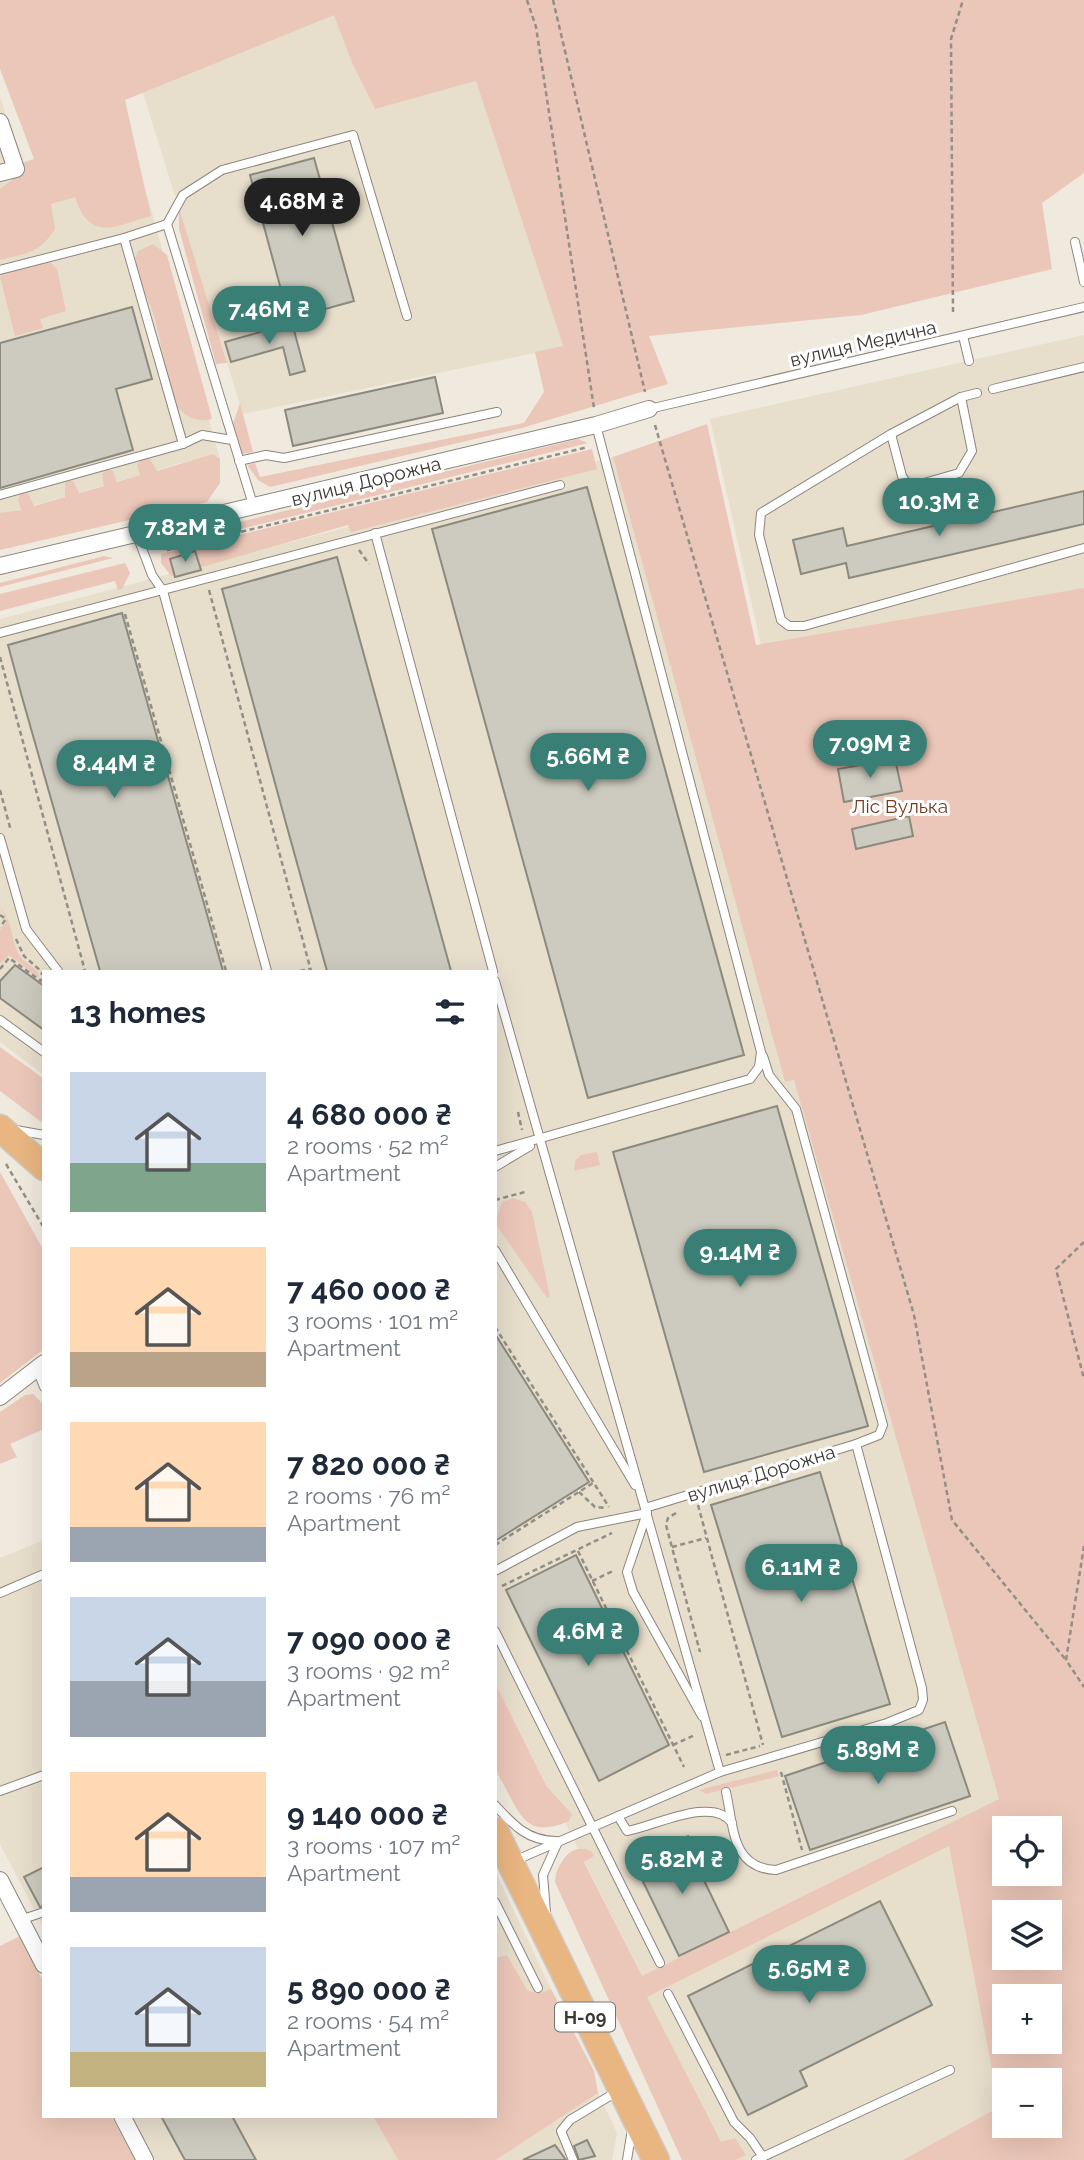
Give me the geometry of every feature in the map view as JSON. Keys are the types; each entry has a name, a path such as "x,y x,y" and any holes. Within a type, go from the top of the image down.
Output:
{"main road":[{"path":"0,1127 42,1165"},
{"name":"Н-09","path":"497,1835 656,2160"}],"street":[{"path":"0,122 8,171"},
{"name":"вулиця Дорожна","path":"0,566 254,508 596,425 649,409"},
{"path":"0,1397 41,1367"},
{"path":"0,1880 42,1961"},
{"path":"123,2118 145,2160"}],"lane":[{"path":"0,270 167,224 183,195 222,170 353,135 407,316"},
{"path":"167,224 254,508"},
{"path":"124,238 183,444"},
{"path":"1075,242 1084,282"},
{"name":"вулиця Медична","path":"649,409 1084,307"},
{"path":"963,336 969,361"},
{"path":"993,389 1084,367"},
{"path":"977,393 961,397 891,434 761,513 759,535 777,611 785,624 804,626 1084,548"},
{"path":"891,434 902,476 907,484 917,485 959,473 972,450 961,397"},
{"path":"239,461 266,456 284,458 497,412"},
{"path":"596,425 761,1052 769,1075 796,1109 882,1416 883,1425 879,1435 856,1444"},
{"path":"0,495 183,444 202,435 232,440"},
{"path":"0,634 560,485"},
{"path":"375,533 493,970"},
{"path":"137,535 152,575 163,591 267,970"},
{"path":"0,838 26,929 57,970"},
{"path":"497,988 538,1141 720,1772"},
{"path":"0,1020 42,1051"},
{"path":"497,1151 750,1079 760,1067 761,1052"},
{"path":"0,1127 42,1135"},
{"path":"497,1166 538,1141"},
{"path":"497,1253 642,1496"},
{"name":"вулиця Дорожна","path":"497,1570 577,1527 646,1511 856,1444 923,1700 919,1710 887,1723 720,1772 512,1862"},
{"path":"646,1511 627,1572 633,1592 708,1726"},
{"path":"0,1593 42,1575"},
{"path":"497,1635 660,1963"},
{"path":"0,1791 42,1776"},
{"path":"726,1792 740,1852 748,1863 762,1869 776,1870 952,1811"},
{"path":"497,1807 519,1830 541,1841 559,1842"},
{"path":"618,1816 627,1831 703,1811 720,1813 730,1819 735,1830"},
{"path":"550,1944 543,1875 550,1854 559,1842"},
{"path":"497,1906 538,1988"},
{"path":"20,1920 42,1913"},
{"path":"668,1994 734,2122 750,2137 760,2158 950,2070"},
{"path":"573,2160 561,2131 570,2120 620,2090"},
{"path":"627,2160 634,2116"}],"path":[{"path":"527,0 536,27 596,425"},
{"path":"553,0 649,409 914,1315 951,1520 1066,1660 1084,1687"},
{"path":"953,312 951,39 962,0"},
{"path":"355,548 363,552 372,575"},
{"path":"199,593 209,590 311,970"},
{"path":"124,610 226,970"},
{"path":"0,657 85,970"},
{"path":"0,790 14,842"},
{"path":"0,915 6,919 0,928"},
{"path":"0,969 9,958 41,981 42,972"},
{"path":"514,1133 523,1132 517,1110"},
{"path":"6,1164 42,1225"},
{"path":"497,1199 525,1192"},
{"path":"1084,1242 1056,1269 1084,1380"},
{"path":"497,1330 611,1511 595,1507 579,1492"},
{"path":"497,1544 594,1483"},
{"path":"688,1508 698,1505 763,1745"},
{"path":"678,1511 668,1518 666,1525 703,1661"},
{"path":"502,1586 606,1538 616,1526"},
{"path":"672,1547 707,1537"},
{"path":"1066,1660 1084,1546"},
{"path":"578,1551 684,1767"},
{"path":"593,1581 615,1569"},
{"path":"673,1745 695,1735"},
{"path":"723,1745 721,1756 774,1743"},
{"path":"781,1772 804,1860"}],"shaded area":[{"path":"114,0 329,0 352,63 375,109 476,81 563,347 243,414"},
{"path":"0,97 22,163 125,132 148,198 220,459 213,454 0,515"},
{"path":"1084,335 1084,851 820,906 710,419"},
{"path":"613,457 785,1081 794,1079 1001,1806 642,1976 497,1687 497,970 42,970 42,1074 0,1042 0,619"},
{"path":"42,1541 42,1924 0,1844 0,1558"},
{"path":"949,1846 992,2070 992,2111 903,2160 707,2160 646,1997"},
{"path":"497,1875 551,1989 540,1993 528,1991 507,1955 497,1958"},
{"path":"598,2093 617,2133 612,2160 496,2160"},
{"path":"132,2118 374,2118 398,2160 155,2160"}],"green space":[{"path":"0,0 1084,0 1084,173 1042,203 1052,269 861,315 649,336 668,384 522,428 270,487 258,480 247,465 255,463 260,477 524,423 544,392 535,352 563,346 476,81 375,109 352,63 334,15 125,100 151,216 115,227 96,226 88,221 75,197 51,204 55,229 38,248 0,260 0,189 21,173 22,163 34,159 0,69"},
{"path":"179,208 227,363 216,364 179,229"},
{"path":"153,244 167,255 212,419 200,420 188,416 175,403 169,392 156,323 135,266 138,251"},
{"path":"48,260 57,269 66,311 40,319 43,328 15,336 0,277 5,271"},
{"path":"240,403 253,452 241,454 233,424"},
{"name":"Ліс Вулька","path":"707,424 756,645 1084,588 1084,2160 903,2160 992,2111 992,2138 1062,2138 1062,2068 992,2068 992,2070 949,1846 647,1997 721,2142 735,2138 746,2155 735,2160 682,2160 555,1882 558,1868 572,1851 585,1849 592,1852 594,1856 584,1862 642,1976 999,1799 794,1080 785,1082 613,457"},
{"path":"578,439 588,443 164,548 170,539"},
{"path":"592,449 597,469 351,532 348,525 171,576 161,563 161,554"},
{"path":"213,454 220,459 220,483 207,502 0,550 0,513 21,510 18,499 20,494 28,493 34,506 65,497 65,481 73,481 79,493 104,486 102,474 107,469 113,471 117,482 140,475 137,465 142,458 150,459 157,471"},
{"path":"104,556 113,558 0,587 0,583"},
{"path":"125,563 130,573 122,589 118,590 115,581 0,611 0,594"},
{"path":"0,908 8,919 15,945 23,960 37,971 39,978 9,955 0,964 0,930 7,920"},
{"path":"0,1047 42,1078 42,1122 0,1091"},
{"path":"597,1152 600,1165 574,1171 575,1161 581,1155"},
{"path":"0,1172 42,1247 42,1351 0,1383"},
{"path":"513,1198 525,1202 532,1212 550,1296 547,1298 497,1226 502,1202"},
{"path":"33,1394 42,1403 42,1430 10,1444 17,1457 0,1464 0,1412 25,1395"},
{"path":"497,1687 547,1787 572,1814 569,1821 546,1827 530,1824 518,1811 499,1775"},
{"path":"777,1770 779,1776 706,1794 699,1790"},
{"path":"20,1936 42,1979 42,2118 112,2118 135,2160 0,2160 0,1946"},
{"path":"507,1955 528,1991 540,1993 551,1989 594,2071 598,2093 496,2160 398,2160 374,2118 497,2118 497,1958"}],"building":[{"path":"314,158 354,301 289,319 250,175"},
{"path":"132,307 152,379 116,389 133,450 0,488 0,343"},
{"path":"292,323 305,371 290,375 283,347 231,362 225,342"},
{"path":"435,377 443,413 293,446 285,410"},
{"path":"587,487 744,1055 588,1098 432,529"},
{"path":"1084,491 1084,524 849,578 846,563 801,574 793,540 843,528 847,546"},
{"path":"195,551 201,570 175,577 170,559"},
{"path":"337,557 451,970 327,970 222,589"},
{"path":"122,613 223,970 100,970 8,645"},
{"path":"895,759 902,791 844,802 838,769"},
{"path":"909,816 913,836 856,849 852,829"},
{"path":"15,965 42,985 42,1029 0,998 0,981"},
{"path":"777,1106 868,1426 704,1472 613,1152"},
{"path":"497,1337 589,1482 497,1540"},
{"path":"820,1472 890,1704 782,1737 711,1505"},
{"path":"576,1555 669,1745 599,1781 506,1590"},
{"path":"945,1722 970,1796 810,1850 785,1776"},
{"path":"688,1836 700,1862 696,1864 729,1932 679,1956 634,1863"},
{"path":"42,1868 42,1906 40,1907 24,1877"},
{"path":"880,1901 932,2005 800,2071 807,2086 748,2115 688,1996"},
{"path":"162,2118 233,2118 256,2160 185,2160"},
{"path":"587,2140 595,2156 579,2160 574,2146"},
{"path":"555,2145 566,2160 523,2160"}]}
